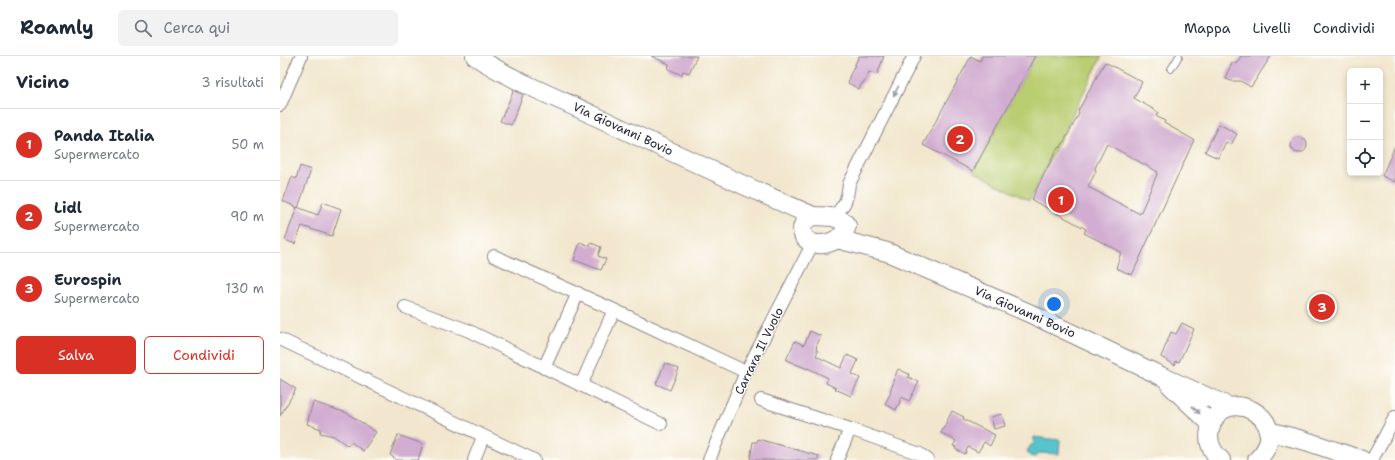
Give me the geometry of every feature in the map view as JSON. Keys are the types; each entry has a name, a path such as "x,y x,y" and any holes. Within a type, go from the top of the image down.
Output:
{"main road":[{"name":"Via Giovanni Bovio","path":"475,56 490,66 719,175 813,216"},
{"path":"772,198 807,237 827,243 839,228 813,216 805,220 802,224 807,237"},
{"name":"Via Giovanni Bovio","path":"839,228 888,252 1029,313 1160,376 1230,407 1240,406 1250,408 1259,414 1265,422 1264,446 1306,441 1364,460"},
{"name":"Via Giovanni Bovio","path":"1160,376 1211,424"},
{"path":"1221,460 1215,454 1210,445 1209,435 1211,424 1218,414 1230,407"}],"street":[{"path":"280,105 301,56"},
{"path":"839,228 847,199 849,184 914,56"},
{"name":"Carrara Il Vuolo","path":"709,460 746,372 807,237"},
{"path":"494,256 578,293 746,372"},
{"path":"544,368 578,293"},
{"path":"405,307 467,330 661,424"},
{"path":"581,385 614,310"},
{"path":"280,339 534,460"},
{"path":"761,400 920,454 928,460"},
{"path":"1364,460 1395,417"},
{"path":"836,460 850,429"},
{"path":"474,460 483,436"}],"lane":[{"path":"1171,69 1179,56"}],"green space":[{"path":"1035,56 1102,56 1029,201 973,171"}],"water":[{"path":"1034,437 1060,440 1059,454 1039,453 1035,457 1030,456 1027,451 1031,445 1034,444"}],"building":[{"path":"651,56 697,56 689,73 683,71 682,75 668,69 669,64"},
{"path":"859,56 884,56 877,75 869,72 864,83 862,83 859,89 848,83 849,77"},
{"path":"971,56 980,61 982,56 1035,56 973,171 923,145"},
{"path":"1241,56 1271,56 1251,87 1240,81 1231,81 1226,79 1227,73 1233,62 1236,64"},
{"path":"1105,62 1142,82 1134,98 1158,112 1156,116 1165,121 1164,123 1194,140 1132,275 1116,268 1121,252 1084,233 1086,229 1032,200 1057,149 1061,147 1078,116 1078,111","holes":["1107,144 1158,172 1140,214 1088,187 1096,171 1095,168"]},
{"path":"514,90 523,95 511,125 500,121"},
{"path":"1219,124 1237,134 1231,145 1226,142 1218,158 1205,152"},
{"path":"1299,137 1305,139 1307,145 1305,151 1299,153 1293,151 1291,145 1293,139"},
{"path":"1395,146 1395,182 1382,176"},
{"path":"300,166 311,170 298,208 283,201 292,177 296,179"},
{"path":"323,202 341,209 332,236 302,226 295,244 285,240 297,207 318,215"},
{"path":"580,242 590,246 591,243 601,247 598,256 606,259 601,270 574,260"},
{"path":"1182,323 1194,329 1179,362 1176,361 1175,365 1161,357 1171,332 1176,334"},
{"path":"810,331 821,336 816,347 816,350 818,351 816,356 841,368 847,355 858,360 852,374 860,378 851,396 826,383 828,378 808,368 786,360 795,341 804,345"},
{"path":"665,363 679,369 670,390 656,384"},
{"path":"898,369 909,374 908,377 919,382 909,401 902,397 896,410 885,404 891,392 893,381"},
{"path":"280,379 296,389 280,416"},
{"path":"313,402 347,413 376,432 363,451 351,442 348,446 334,436 320,433 321,429 307,424"},
{"path":"952,411 964,417 963,419 995,435 990,446 984,442 978,452 968,447 965,454 955,449 956,447 953,446 956,441 941,433"},
{"path":"1002,414 1005,426 994,429 991,417"},
{"path":"398,435 423,444 418,460 397,460 390,455"},
{"path":"758,439 819,456 818,460 750,460 753,442 757,442"}],"place":[{"name":"Lidl","path":"960,139"},
{"name":"Panda Italia","path":"1061,200"},
{"name":"Eurospin","path":"1322,307"}]}
